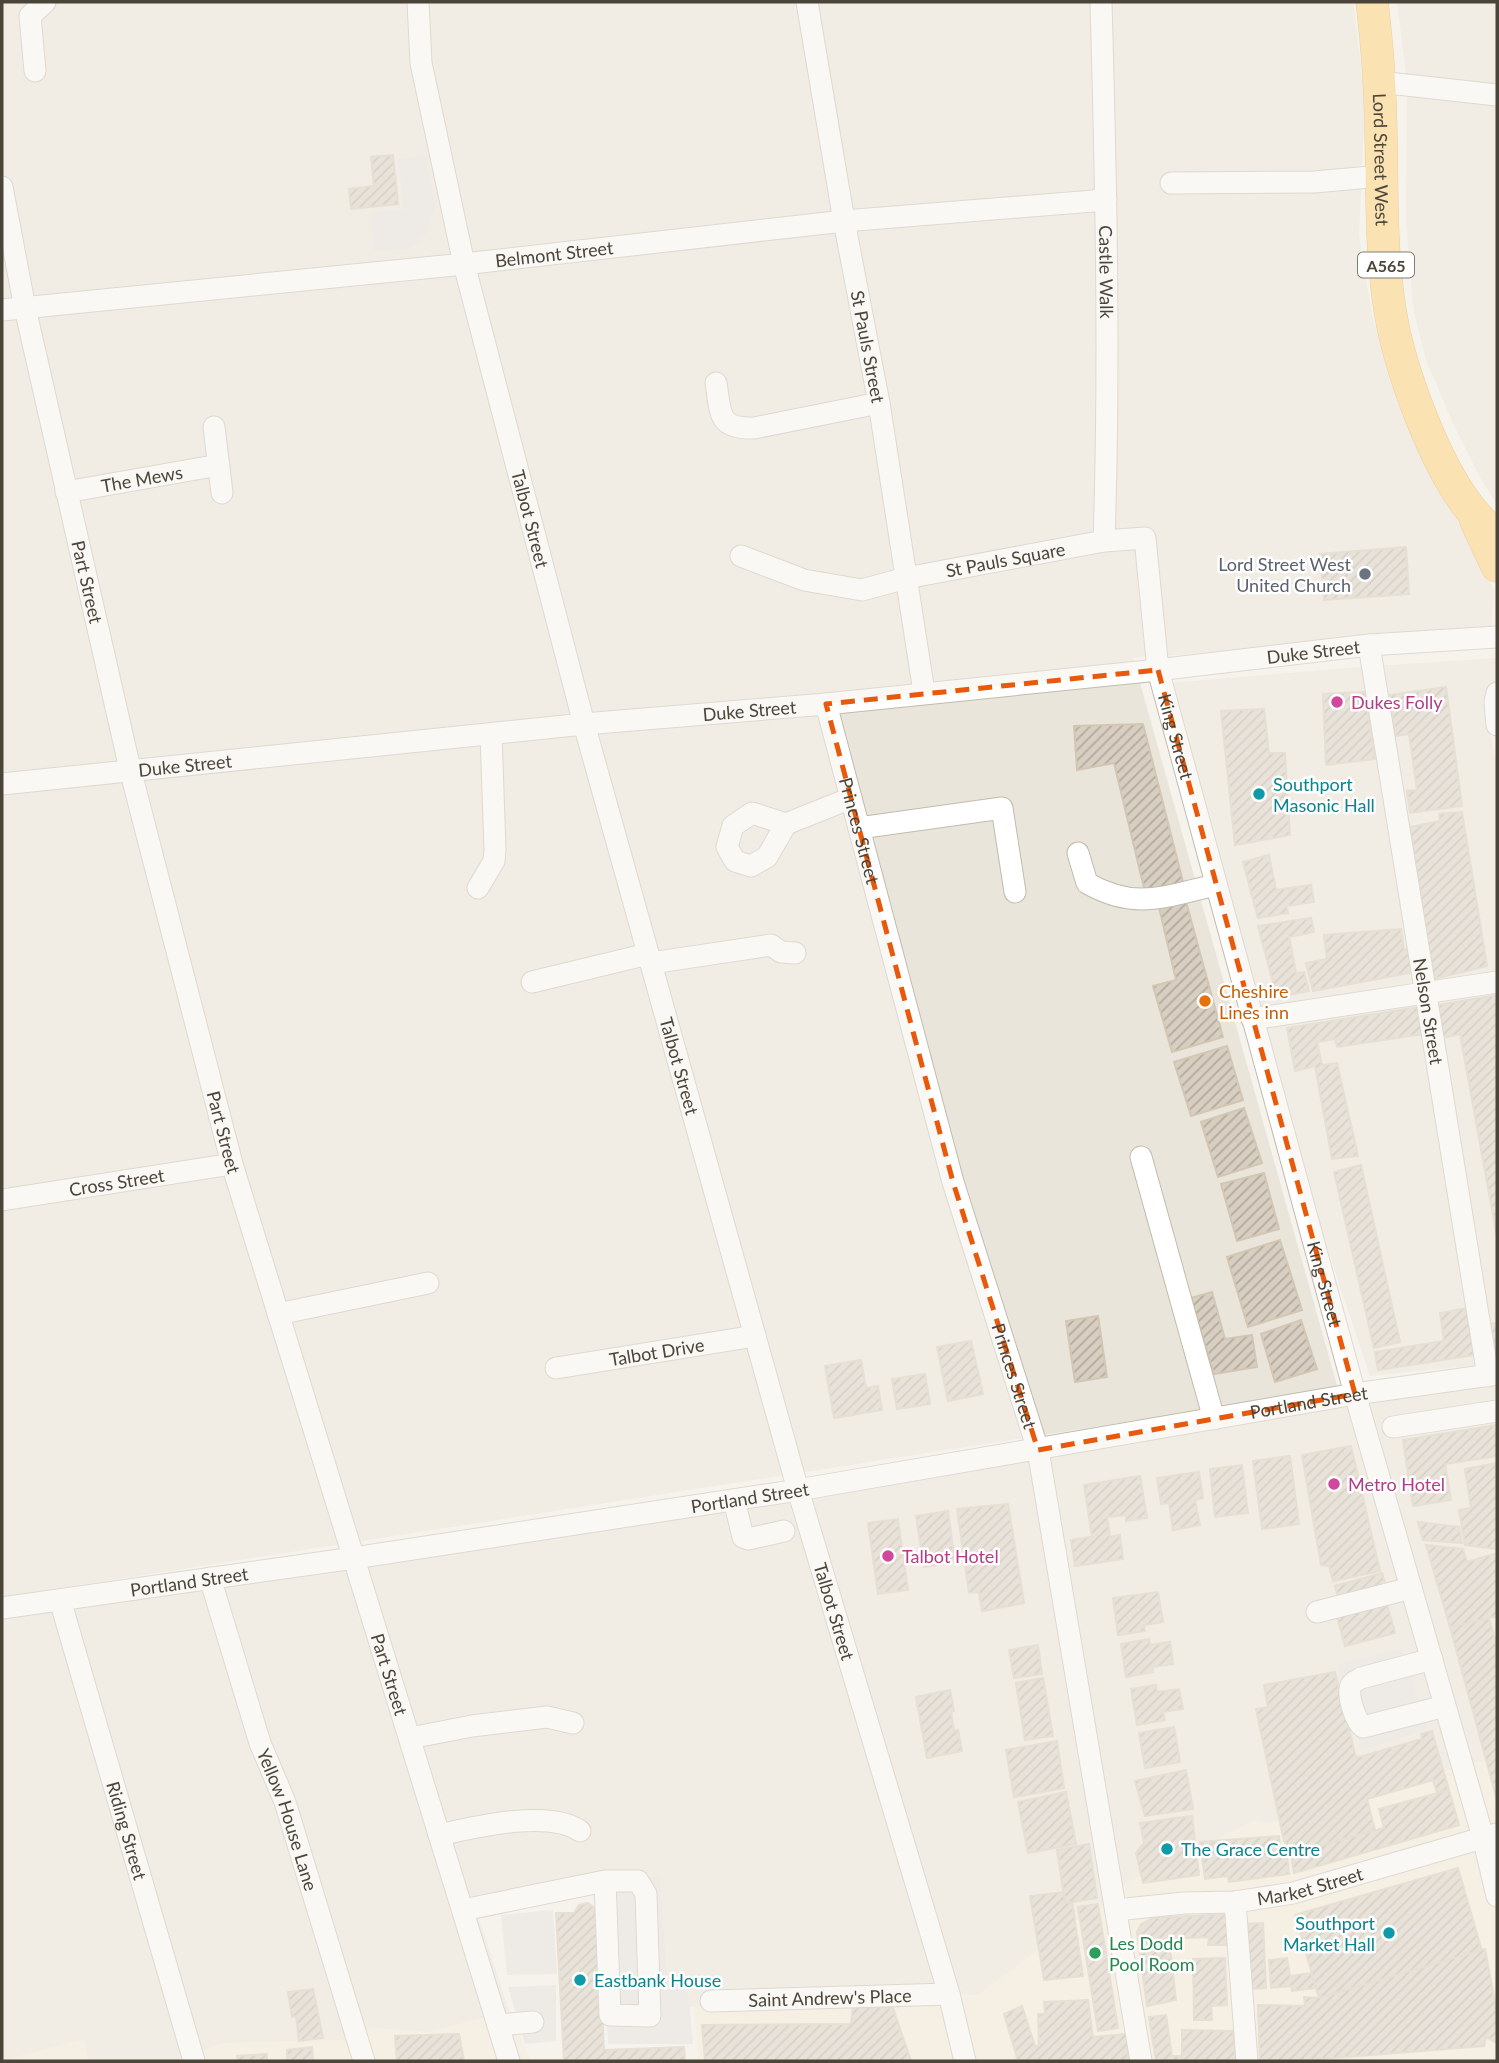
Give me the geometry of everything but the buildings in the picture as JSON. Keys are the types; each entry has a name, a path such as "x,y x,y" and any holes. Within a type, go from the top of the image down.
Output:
{"highway":[{"name":"Lord Street West","path":"1372,2 1380,82 1382,224 1390,311 1405,369 1426,428 1458,491 1471,510 1497,538"},
{"name":"Lord Street West","path":"1471,510 1497,566"}],"street":[{"path":"35,71 30,16 45,2"},
{"name":"Talbot Street","path":"418,2 421,63 464,264 584,724 755,1336 949,1994 965,2061"},
{"name":"St Pauls Street","path":"807,2 878,403 924,692"},
{"name":"Castle Walk","path":"1101,2 1106,200 1107,466 1104,541"},
{"path":"1380,82 1497,95"},
{"path":"1171,183 1314,182 1382,176"},
{"name":"Part Street","path":"2,187 24,308 130,769 232,1164 509,2061"},
{"name":"Belmont Street","path":"2,310 464,264 844,221 1106,200"},
{"path":"716,383 721,415 726,423 740,429 878,403"},
{"path":"214,427 222,493"},
{"name":"The Mews","path":"66,492 219,465"},
{"name":"St Pauls Square","path":"741,556 804,580 862,590 905,578 1104,541 1145,538 1158,670"},
{"name":"Duke Street","path":"2,784 584,724 826,704 1369,645 1497,637"},
{"name":"Nelson Street","path":"1369,645 1424,993 1493,1375"},
{"name":"King Street","path":"1158,670 1355,1394 1445,1706 1490,1835 1497,1896"},
{"path":"1497,693 1497,725"},
{"name":"Princes Street","path":"826,704 953,1182 1038,1450 1141,2061"},
{"path":"478,888 494,861 495,850 491,734"},
{"path":"786,824 852,798"},
{"path":"859,828 1002,808 1014,892"},
{"path":"1078,853 1087,883 1108,895 1135,901 1216,885"},
{"path":"532,982 650,958 771,945 781,952 794,953"},
{"path":"1252,1019 1497,982"},
{"path":"1141,1157 1214,1419"},
{"name":"Cross Street","path":"2,1200 232,1164"},
{"path":"278,1314 429,1283"},
{"name":"Talbot Drive","path":"556,1368 755,1336"},
{"name":"Portland Street","path":"2,1608 799,1490 1355,1394 1493,1375"},
{"path":"1393,1426 1497,1412"},
{"path":"734,1500 743,1537 748,1539 784,1531"},
{"name":"Yellow House Lane","path":"210,1578 260,1743 285,1802 365,2061"},
{"path":"1317,1612 1411,1588"},
{"name":"Riding Street","path":"60,1600 194,2061"},
{"path":"1432,1659 1361,1678 1351,1685 1349,1690 1353,1707 1359,1724 1363,1727 1445,1706"},
{"path":"410,1738 472,1726 547,1717 573,1723"},
{"path":"439,1835 505,1822 561,1823 580,1831"},
{"name":"Market Street","path":"1116,1910 1184,1903 1236,1902 1293,1894 1490,1835"},
{"path":"463,1910 605,1881 638,1881 646,1894 650,2016 610,2015 605,1881"},
{"path":"1236,1902 1247,2061"},
{"name":"Saint Andrew's Place","path":"710,2001 949,1994"},
{"path":"498,2025 533,2022"}],"highlighted area":[{"path":"1158,670 1355,1394 1038,1450 953,1182 826,704"}],"shaded area":[{"path":"2,2 1353,2 1365,99 1359,236 1372,315 1389,379 1422,440 1494,590 1491,631 1133,658 1338,1389 2,1597"},
{"path":"1397,2 1497,2 1497,504 1482,481 1453,423 1426,360 1414,312 1406,222 1407,82"},
{"path":"426,156 435,206 426,233 417,244 407,249 374,251 372,213 404,209 398,159"},
{"path":"1497,658 1497,690 1486,707 1497,770 1497,1363 1370,1376 1257,1037 1169,683"},
{"path":"1497,1374 1497,1760 1477,1762 1269,1823 1255,1820 1130,1881 978,1995 949,1994 690,2007 688,1988 668,1988 660,1877 598,1876 472,1897 509,2011 429,2032 368,2028 346,2040 224,2043 175,2061 89,2061 84,2039 2,2061 2,1615"},
{"path":"1402,1648 1427,1730 1361,1750 1337,1664"},
{"path":"1497,1760 1497,2061 699,2061 694,2007 978,1995 1130,1881 1255,1820 1269,1823 1477,1762"},
{"path":"598,1876 660,1877 668,1987 688,1987 693,2044 608,2044"},
{"path":"553,1910 557,1974 507,1975 501,1915"},
{"path":"556,1985 556,2041 525,2044 508,1987"},
{"path":"510,2011 531,2061 175,2061 224,2043 346,2040 368,2028 429,2032"},
{"path":"84,2039 89,2061 2,2061"}],"place":[{"name":"Lord Street West United Church","path":"1365,574"},
{"name":"Dukes Folly","path":"1337,702"},
{"name":"Southport Masonic Hall","path":"1259,794"},
{"name":"Cheshire Lines inn","path":"1205,1001"},
{"name":"Metro Hotel","path":"1334,1484"},
{"name":"Talbot Hotel","path":"888,1556"},
{"name":"The Grace Centre","path":"1167,1849"},
{"name":"Southport Market Hall","path":"1389,1933"},
{"name":"Les Dodd Pool Room","path":"1095,1953"},
{"name":"Eastbank House","path":"580,1980"}]}
